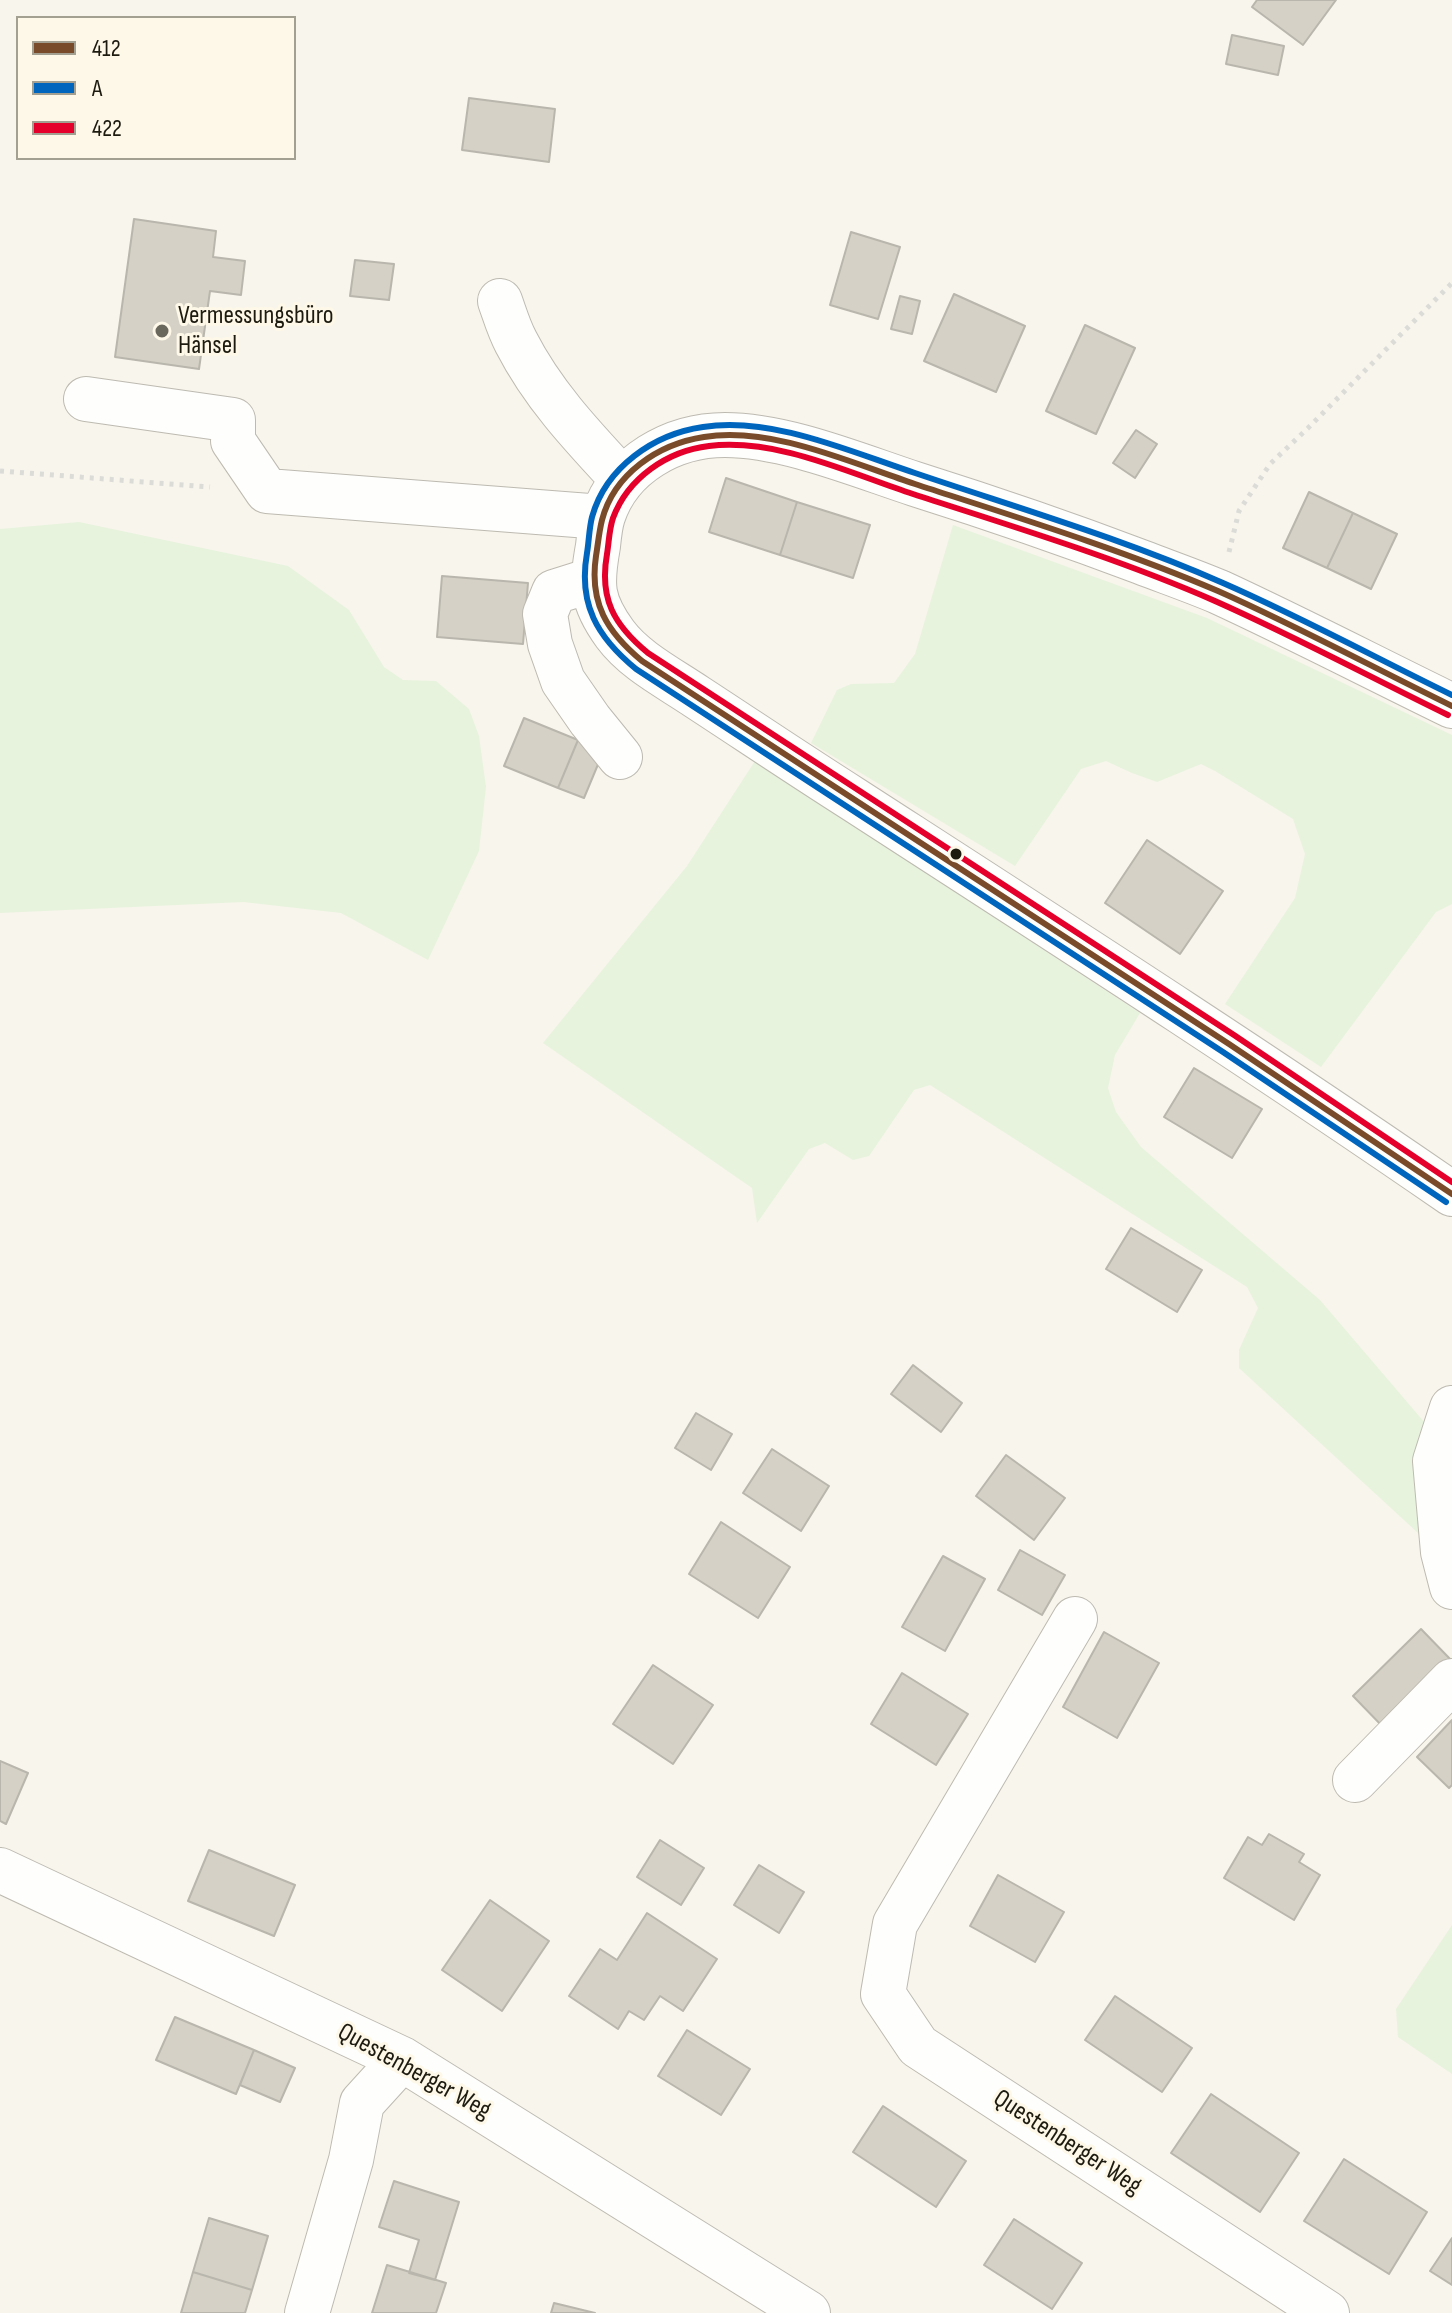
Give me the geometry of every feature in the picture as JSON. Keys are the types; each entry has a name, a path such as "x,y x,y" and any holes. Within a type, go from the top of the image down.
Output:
{"street":[{"path":"500,301 515,341 539,382 570,423 613,499"},
{"path":"86,399 233,420 233,441 267,491 613,499"},
{"path":"1452,706 1215,590 1000,512 768,439 724,435 692,438 660,450 640,462 613,499 592,580 598,606 617,637 640,659 1164,1000 1452,1194"},
{"path":"592,580 554,592 545,614 550,644 563,681 620,757"},
{"path":"1452,1408 1435,1461 1443,1552 1452,1587"},
{"name":"Questenberger Weg","path":"1075,1619 895,1924 883,1994 918,2046 1327,2313"},
{"path":"1355,1780 1452,1681"},
{"name":"Questenberger Weg","path":"0,1870 402,2059 749,2297 808,2313"},
{"path":"307,2313 351,2160 362,2103 402,2059"}],"path":[{"path":"1215,590 1226,563 1239,511 1270,464 1452,283"},
{"path":"0,471 267,491"}],"green space":[{"path":"79,522 288,566 349,610 384,667 403,680 436,681 469,709 479,736 486,787 479,851 428,960 341,913 243,902 0,913 0,529"},
{"path":"953,525 1207,618 1452,735 1452,904 1436,912 1321,1067 1225,1004 1295,898 1305,854 1293,819 1201,764 1157,782 1106,761 1081,769 1015,866 811,743 837,690 851,684 894,683 915,654"},
{"path":"755,761 1140,1013 1115,1055 1108,1088 1116,1112 1141,1147 1320,1300 1431,1430 1452,1586 1418,1533 1239,1368 1239,1350 1258,1308 1247,1287 930,1085 914,1090 869,1156 853,1160 825,1143 809,1149 757,1223 752,1188 543,1043 687,866"},
{"path":"1452,1925 1452,2074 1398,2037 1396,2009"}],"building":[{"path":"1257,0 1336,0 1303,45 1252,7"},
{"path":"1232,35 1284,46 1278,75 1226,64"},
{"path":"469,98 555,109 549,162 462,150"},
{"path":"134,219 216,231 213,257 245,261 241,295 210,291 199,369 115,357"},
{"path":"851,232 900,247 878,319 830,305"},
{"path":"355,260 394,264 389,300 350,296"},
{"path":"954,294 1025,326 996,392 924,361"},
{"path":"900,296 920,301 912,334 891,329"},
{"path":"1085,325 1135,348 1096,434 1046,411"},
{"path":"1136,430 1157,444 1135,478 1113,463"},
{"path":"726,478 797,502 780,555 709,532"},
{"path":"1309,492 1353,513 1327,568 1283,548"},
{"path":"797,502 870,525 853,578 780,555"},
{"path":"1353,513 1397,534 1371,589 1327,568"},
{"path":"442,576 528,583 523,644 437,637"},
{"path":"524,718 578,740 558,788 504,766"},
{"path":"578,740 604,750 584,798 558,788"},
{"path":"1147,840 1223,891 1180,954 1105,903"},
{"path":"1194,1068 1262,1109 1232,1158 1164,1117"},
{"path":"1131,1228 1202,1270 1177,1312 1106,1269"},
{"path":"913,1365 962,1403 941,1432 891,1394"},
{"path":"696,1413 732,1434 711,1470 675,1448"},
{"path":"772,1449 829,1486 801,1531 743,1493"},
{"path":"1006,1455 1065,1498 1034,1540 976,1496"},
{"path":"721,1522 790,1567 758,1618 689,1574"},
{"path":"1020,1550 1065,1575 1042,1615 998,1590"},
{"path":"943,1556 985,1579 945,1651 902,1627"},
{"path":"1421,1629 1452,1661 1385,1729 1353,1696"},
{"path":"1104,1632 1159,1663 1117,1738 1063,1707"},
{"path":"653,1665 713,1705 673,1764 613,1724"},
{"path":"902,1673 968,1714 936,1765 871,1724"},
{"path":"1452,1720 1452,1785 1449,1788 1417,1757"},
{"path":"0,1761 28,1773 6,1824 0,1821"},
{"path":"1269,1834 1304,1854 1299,1862 1320,1875 1294,1920 1224,1878 1248,1837 1262,1845"},
{"path":"660,1840 704,1868 681,1905 637,1877"},
{"path":"209,1850 295,1885 274,1936 188,1901"},
{"path":"759,1865 804,1892 779,1933 734,1905"},
{"path":"998,1875 1064,1912 1035,1962 970,1926"},
{"path":"490,1900 549,1941 502,2011 442,1970"},
{"path":"647,1913 717,1959 683,2011 660,1996 644,2020 629,2011 618,2029 569,1996 600,1949 617,1960"},
{"path":"1115,1996 1192,2048 1162,2092 1085,2040"},
{"path":"175,2017 254,2050 236,2094 156,2060"},
{"path":"687,2030 750,2069 721,2115 658,2076"},
{"path":"254,2050 295,2068 280,2102 240,2085"},
{"path":"1211,2094 1299,2153 1260,2212 1171,2153"},
{"path":"883,2106 966,2161 936,2207 853,2152"},
{"path":"1344,2159 1427,2212 1389,2274 1304,2221"},
{"path":"394,2181 459,2202 435,2280 409,2273 419,2240 379,2227"},
{"path":"209,2218 268,2236 252,2290 193,2272"},
{"path":"1014,2219 1082,2263 1052,2309 984,2265"},
{"path":"1452,2238 1452,2285 1430,2271"},
{"path":"387,2265 446,2283 436,2313 372,2313"},
{"path":"193,2272 252,2290 245,2313 181,2313"},
{"path":"554,2303 595,2313 551,2313"}],"transit line":[{"name":"A","path":"1446,1202 1223,1052 636,669 601,632 588,604 585,571 591,522 608,483 620,468 650,445 703,427 729,425 784,431 838,446 1186,567 1281,610 1452,695"},
{"name":"412","path":"1452,706 1277,618 1144,561 811,448 784,442 730,435 704,437 670,446 627,475 608,504 601,524 595,573 598,602 610,627 642,661 1229,1044 1452,1194"},
{"name":"422","path":"1448,715 1274,628 1178,585 839,467 787,452 735,445 709,446 678,454 664,460 639,479 628,491 612,522 605,570 607,598 626,632 648,653 1234,1035 1452,1182"}],"place":[{"name":"Vermessungsbüro Hänsel","path":"162,331"}]}
